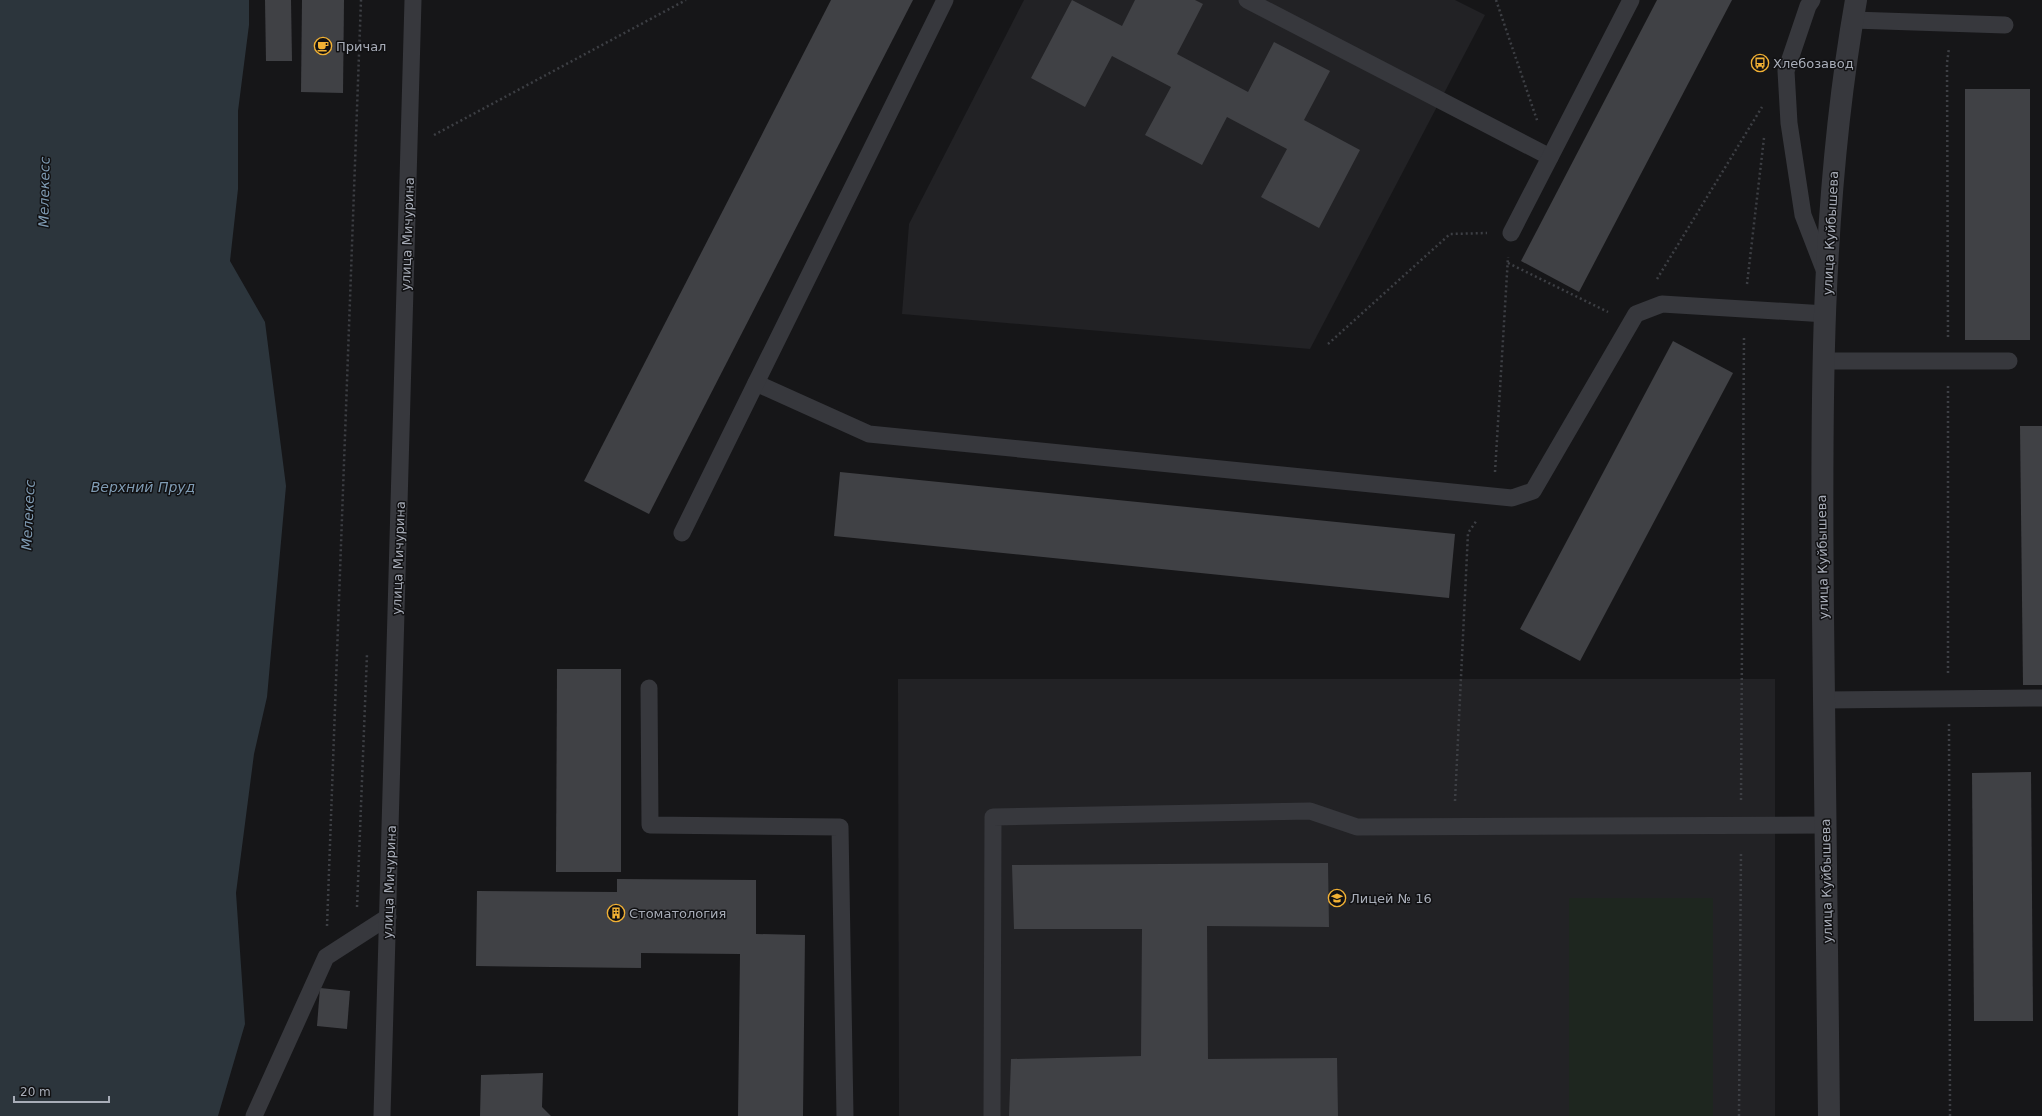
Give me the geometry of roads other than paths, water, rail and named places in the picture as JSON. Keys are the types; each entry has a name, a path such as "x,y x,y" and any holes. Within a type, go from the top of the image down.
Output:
{"street":[{"name":"улица Куйбышева","path":"1829,1116 1821,437 1827,276 1839,112 1855,10"}],"lane":[{"name":"улица Мичурина","path":"382,1116 414,0"},
{"path":"682,533 945,0"},
{"path":"1247,0 1550,157"},
{"path":"1511,233 1631,0"},
{"path":"1812,0 1808,6 1786,71 1789,123 1803,215 1827,276"},
{"path":"1855,10 1953,23 2005,24"},
{"path":"756,383 869,434 1512,498 1533,491 1634,318 1662,304 1826,314"},
{"path":"1824,361 2009,361"},
{"path":"649,688 650,825 840,827 844,1116"},
{"path":"1824,700 2042,698"},
{"path":"992,1116 993,817 1310,811 1357,827 1825,826"},
{"path":"254,1116 326,957 388,917"}],"water":[{"name":"Верхний Пруд","path":"0,0 249,0 249,25 238,111 238,189 230,261 265,322 286,486 267,697 254,754 236,893 245,1024 218,1116 0,1116"}],"place":[{"name":"Причал","path":"323,46"},
{"name":"Хлебозавод","path":"1760,63"},
{"name":"Лицей № 16","path":"1337,898"},
{"name":"Стоматология","path":"616,913"}],"water label":[{"name":"Мелекесс","path":"44,192"},
{"name":"Мелекесс","path":"28,515"}]}
